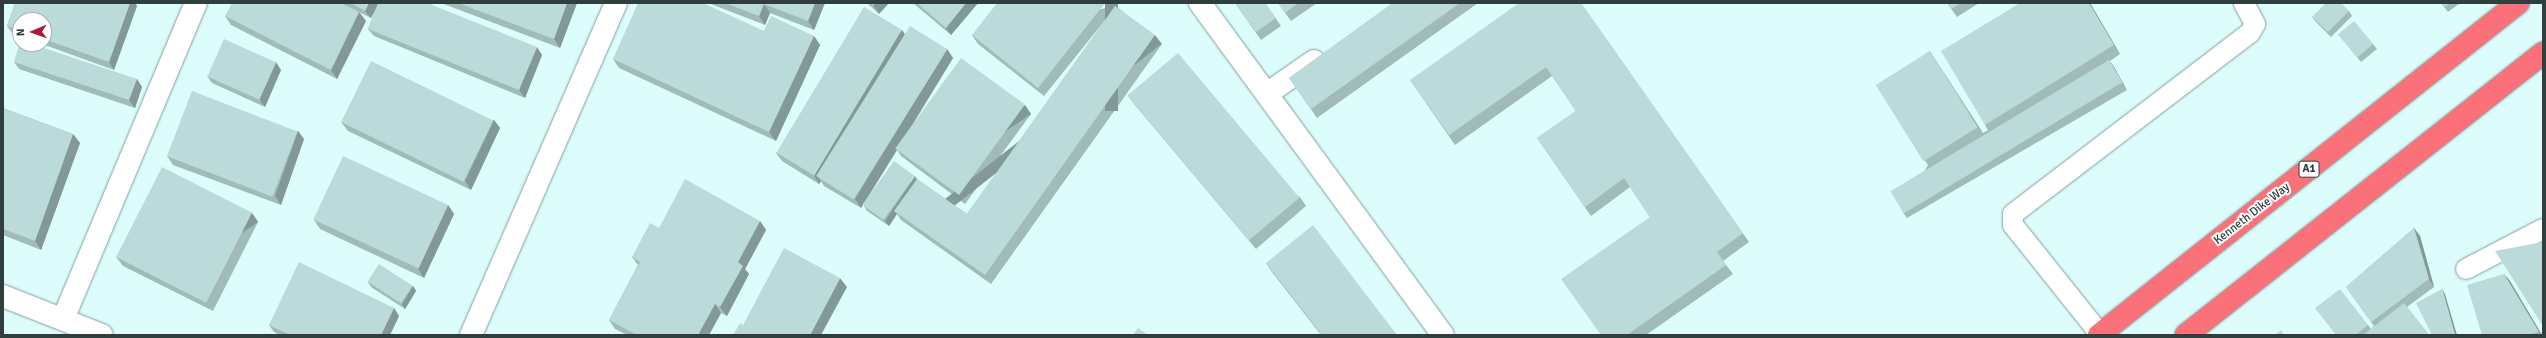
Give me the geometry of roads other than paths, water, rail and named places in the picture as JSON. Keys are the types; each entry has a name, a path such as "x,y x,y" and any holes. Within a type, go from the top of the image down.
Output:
{"highway":[{"name":"Kenneth Dike Way","path":"2099,335 2514,4"},
{"path":"2186,335 2543,54"}],"street":[{"path":"63,319 196,3"},
{"path":"471,335 616,3"},
{"path":"1200,3 1268,93 1443,335"},
{"path":"1268,93 1333,48"},
{"path":"3,296 102,335"}],"lane":[{"path":"2099,335 2013,225 2012,214 2250,33 2255,24 2244,3"},
{"path":"2466,269 2543,229"}]}
